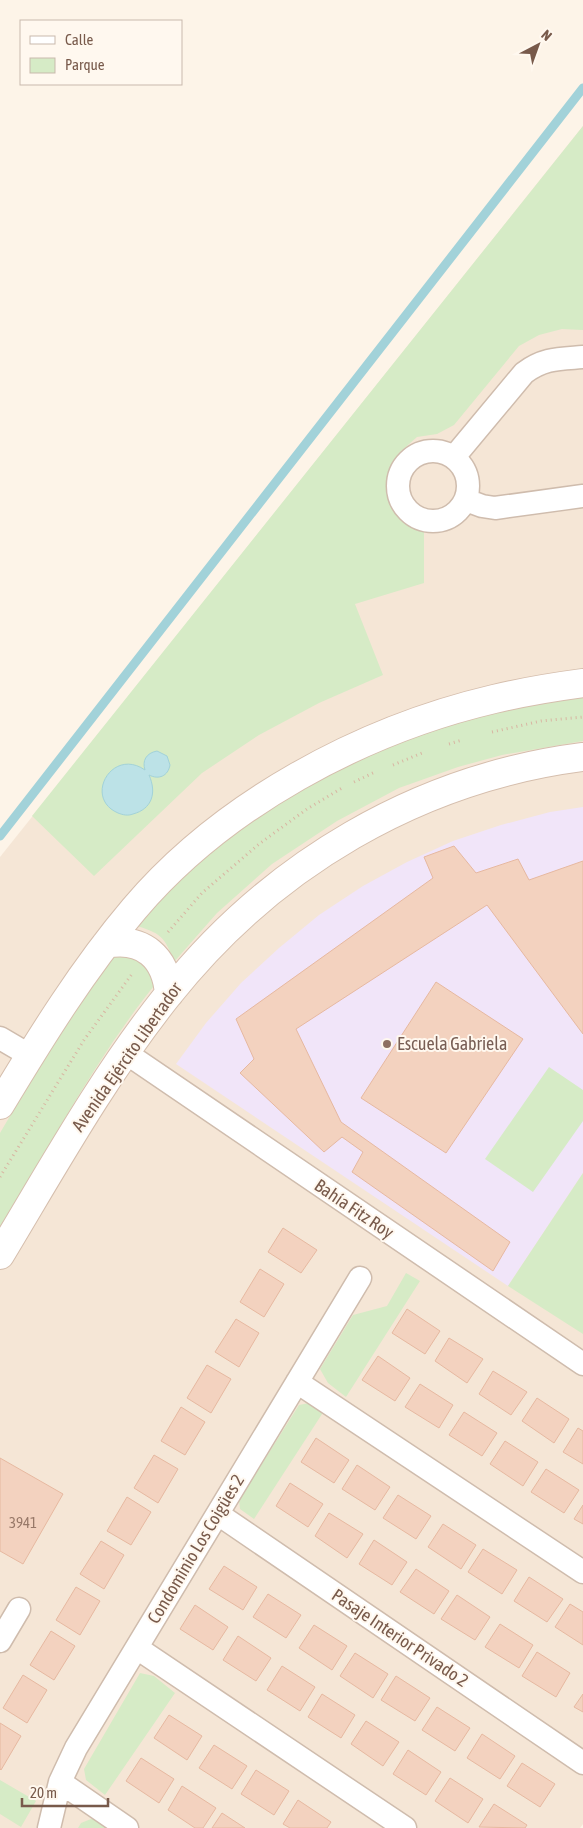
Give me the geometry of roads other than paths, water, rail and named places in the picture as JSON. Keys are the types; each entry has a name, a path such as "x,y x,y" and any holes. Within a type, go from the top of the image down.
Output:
{"main road":[{"path":"0,1105 66,998 106,944 135,908 194,850 226,824 308,771 396,729 493,699 583,683"},
{"name":"Avenida Ejército Libertador","path":"0,1255 67,1143 126,1053 169,994 203,953 241,916 282,881 324,851 368,825 414,803 484,777 533,765 583,757"},
{"path":"106,944 129,942 150,952 164,970 169,994"}],"street":[{"path":"454,457 524,373 534,366 551,359 583,357"},
{"path":"429,450 442,451 454,457 463,466 468,476 469,489 466,500 458,511 447,519 433,521 420,519 409,511 401,500 398,488 400,474 406,462 416,454 429,450"},
{"path":"466,500 482,506 495,508 583,496"},
{"path":"0,1038 30,1056"},
{"name":"Bahía Fitz Roy","path":"126,1053 583,1364"},
{"name":"Condominio Los Coigües 2","path":"49,1828 60,1782 76,1748 360,1278"},
{"path":"298,1382 583,1572"},
{"name":"Pasaje Interior Privado 2","path":"218,1514 583,1762"},
{"path":"0,1641 20,1609"},
{"path":"137,1648 405,1828"},
{"path":"60,1782 127,1828"}],"water":[{"path":"157,751 167,756 170,765 167,772 160,777 149,775 153,788 149,804 139,812 131,815 118,813 108,806 103,797 102,787 106,777 122,765 133,765 145,770 146,758"}],"waterway":[{"path":"0,836 583,88"}],"place":[{"name":"Escuela Gabriela","path":"387,1044"}]}
